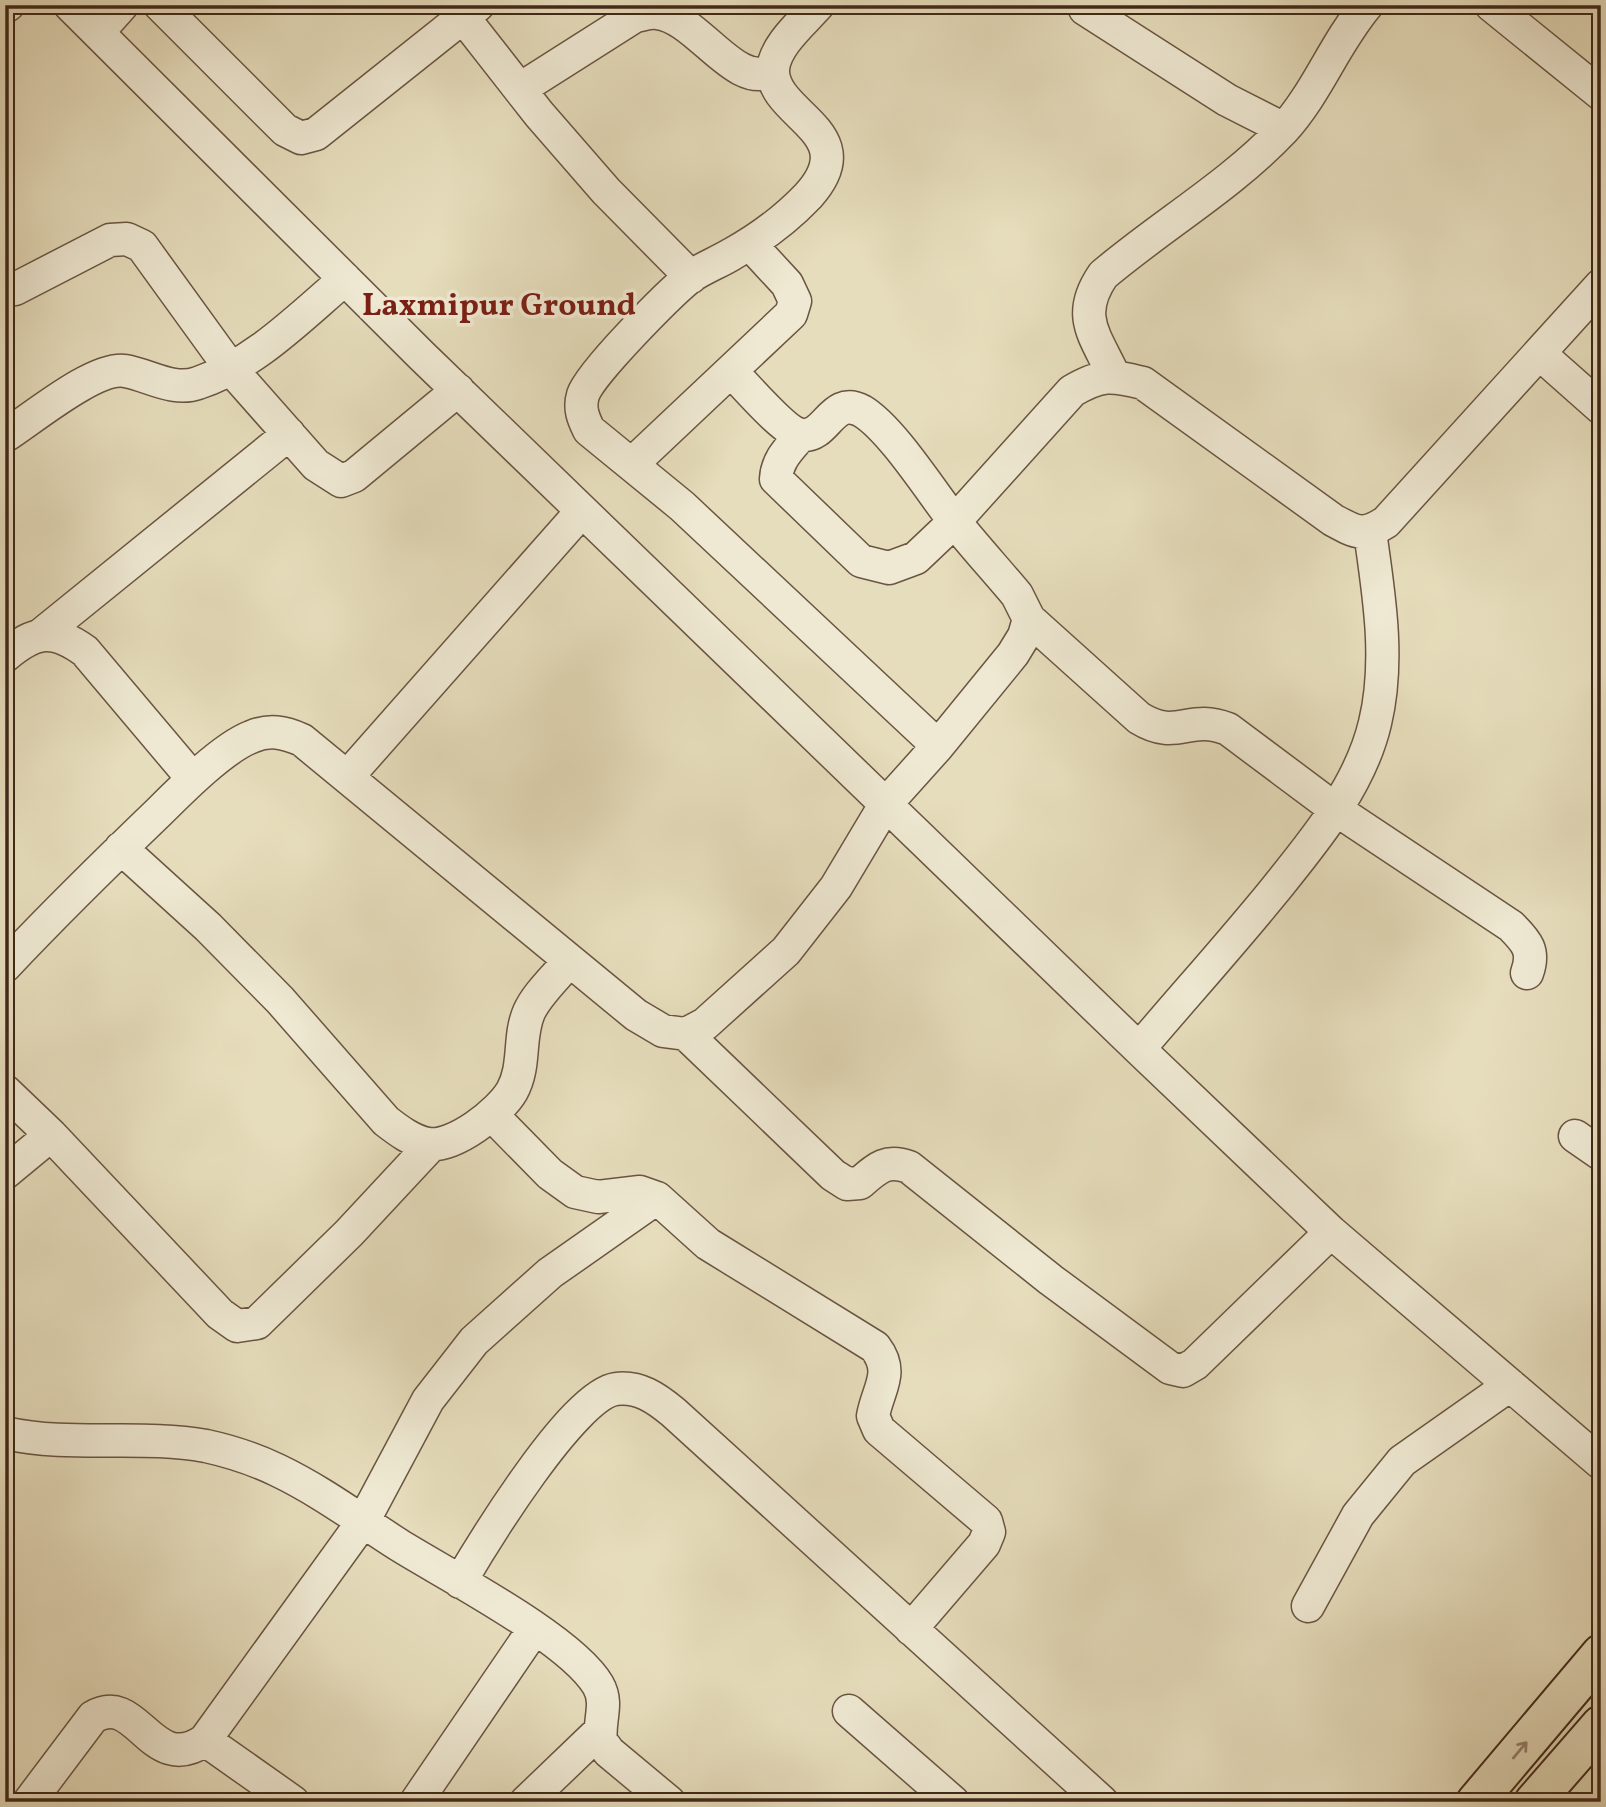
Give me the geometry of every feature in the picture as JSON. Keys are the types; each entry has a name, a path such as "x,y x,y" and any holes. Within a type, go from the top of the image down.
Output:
{"main road":[{"path":"1476,1802 1601,1654"},
{"path":"1534,1802 1601,1725"}],"street":[{"path":"70,5 582,511 1331,1232 1601,1463"},
{"path":"99,32 122,5"},
{"path":"160,5 285,130 302,138 317,134 471,11 520,89 606,191 691,277"},
{"path":"818,5 782,46 773,70 779,90 810,122 826,146 825,169 809,195 750,244 691,277 599,372 583,394 581,416 590,430 682,506 926,758"},
{"path":"1114,376 1092,330 1087,309 1091,293 1103,275 1243,166 1284,129 1314,86 1338,42 1367,5"},
{"path":"1490,5 1598,87"},
{"path":"1085,9 1215,93 1284,129"},
{"path":"520,89 635,16 655,12 673,17 694,30 748,74 764,75 773,70"},
{"path":"5,290 28,283 110,240 127,239 142,246 231,369 316,465 341,481 354,476 458,390"},
{"path":"632,464 791,314 795,301 787,284 750,244"},
{"path":"5,436 63,397 109,372 124,370 166,384 195,384 231,369 264,347 345,279"},
{"path":"802,435 777,467 776,479 861,561 890,568 916,558 955,522 1072,391 1093,379 1114,376 1143,383 1333,520 1354,531 1370,532 1386,522 1601,285"},
{"path":"1540,354 1601,408"},
{"path":"731,371 786,425 802,435 811,434 842,407 853,407 865,413 891,440 1017,595 1029,619 1139,718 1156,729 1172,730 1211,722 1228,729 1335,809 1511,926 1529,944 1532,960 1527,973"},
{"path":"5,656 20,643 42,634 289,434"},
{"path":"348,776 582,511"},
{"path":"1139,1049 1317,838 1355,776 1375,723 1381,669 1381,614 1370,532"},
{"path":"5,966 193,779 248,737 269,732 287,733 302,740 348,776 454,868 636,1015 663,1031 686,1034 705,1024 786,951 836,887 885,804 1013,653 1024,636 1029,619"},
{"path":"42,634 65,637 85,651 193,779"},
{"path":"121,848 208,927 280,1000 386,1121 408,1137 430,1145"},
{"path":"5,1091 51,1135 220,1314 237,1326 257,1323 349,1233 430,1145 456,1138 492,1115 513,1090 521,1065 523,1026 531,1008 569,961"},
{"path":"686,1034 833,1175 847,1184 860,1183 879,1166 894,1161 909,1167 1051,1280 1170,1368 1183,1370 1195,1364 1331,1232"},
{"path":"492,1115 550,1174 575,1192 598,1197 640,1192 657,1198 708,1244 875,1347 885,1360 885,1375 873,1416 879,1430 986,1521 989,1532 984,1544 911,1629"},
{"path":"5,1173 51,1135"},
{"path":"1575,1136 1601,1154"},
{"path":"29,1802 93,1717 102,1712 113,1711 123,1715 160,1744 176,1751 189,1751 205,1740 364,1520 428,1400 474,1341 550,1273 657,1198"},
{"path":"1308,1606 1358,1515 1402,1461 1510,1385"},
{"path":"460,1582 499,1516 536,1465 587,1407 613,1389 634,1388 655,1398 673,1412 1102,1802"},
{"path":"5,1433 35,1440 206,1446 275,1469 364,1520 534,1629 574,1658 599,1686 604,1701 601,1741 609,1752 670,1802"},
{"path":"427,1798 534,1629"},
{"path":"849,1710 953,1802"},
{"path":"527,1802 600,1731"},
{"path":"205,1740 293,1802"}],"district":[{"name":"Laxmipur Ground","path":"499,304"}]}
